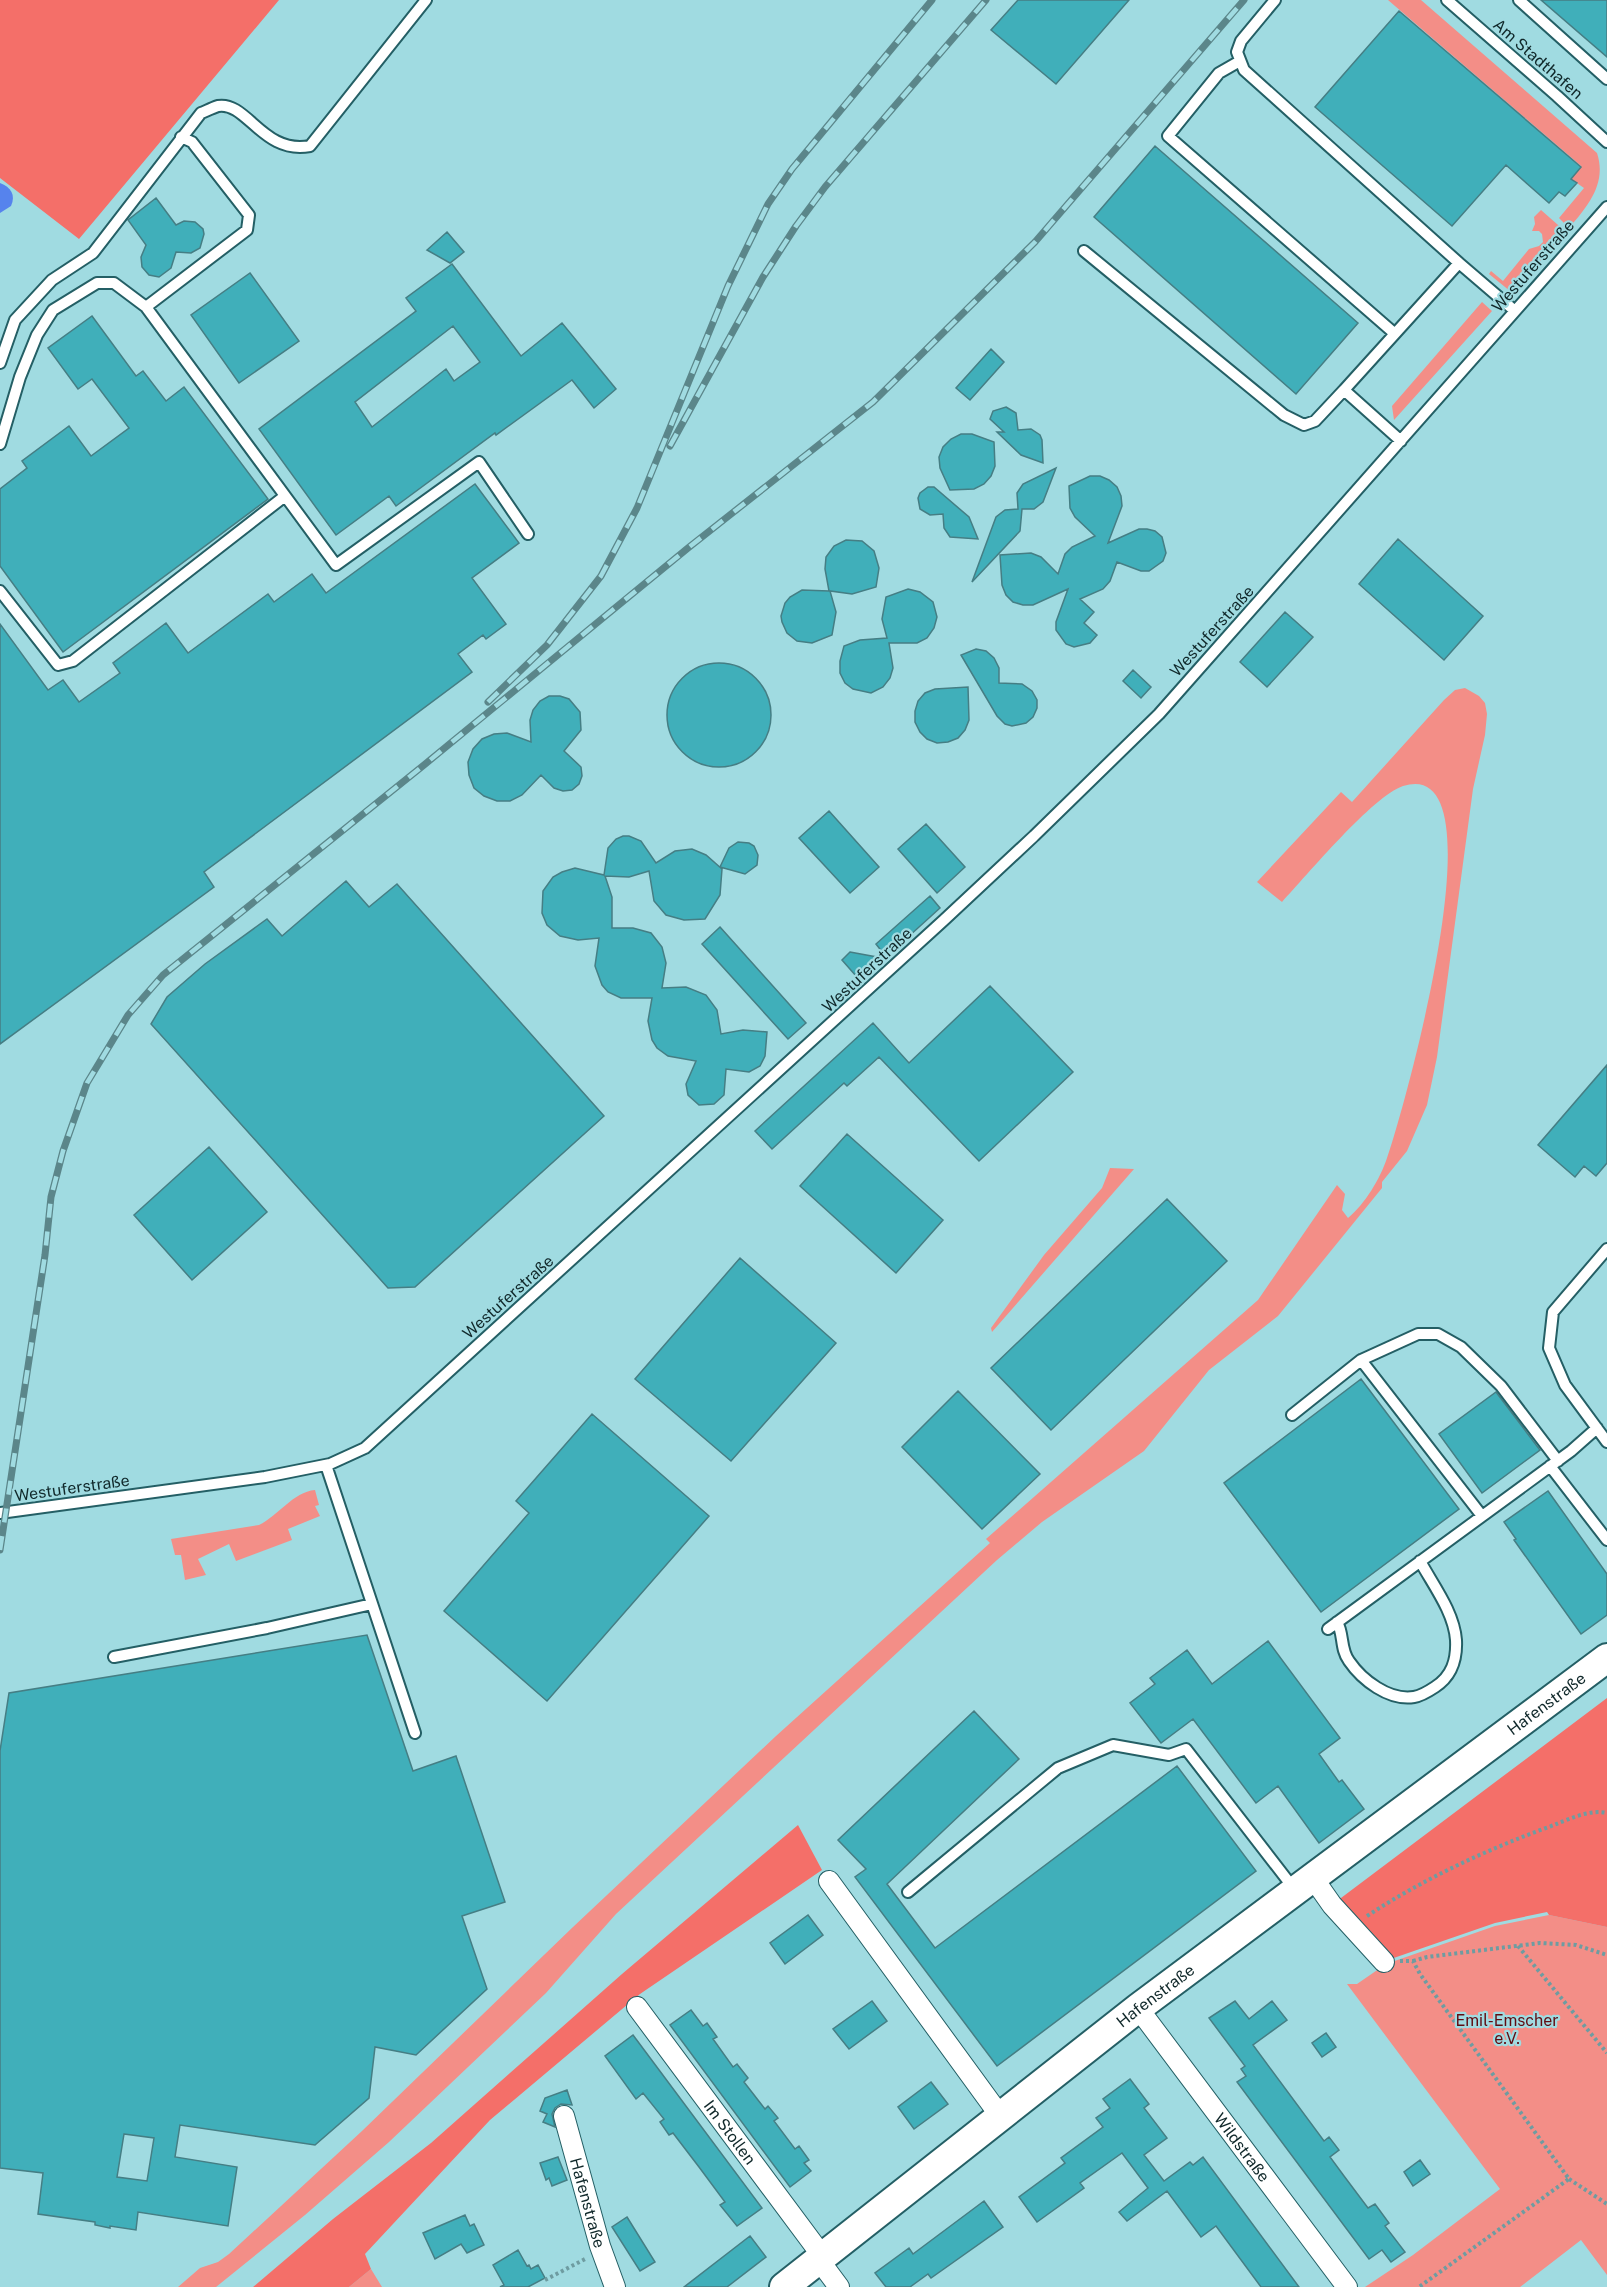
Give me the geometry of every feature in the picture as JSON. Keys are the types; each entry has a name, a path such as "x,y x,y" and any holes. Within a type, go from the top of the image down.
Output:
{"street":[{"name":"Hafenstraße","path":"784,2287 1138,2008 1607,1658"},
{"path":"829,1881 1001,2117"},
{"path":"1304,1884 1351,1926 1384,1962"},
{"name":"Im Stollen","path":"637,2007 839,2287"},
{"name":"Wildstraße","path":"1138,2008 1347,2287"},
{"name":"Hafenstraße","path":"564,2116 602,2250 615,2287"}],"lane":[{"path":"0,363 15,320 52,280 93,253 201,113 220,106 235,109 278,144 297,149 310,146 426,0"},
{"path":"1275,0 1241,41 1237,52 1244,69 1459,263 1515,310"},
{"name":"Am Stadthafen","path":"1447,0 1607,142"},
{"path":"1519,0 1607,79"},
{"path":"1240,61 1219,73 1168,136 1394,333"},
{"path":"146,306 248,230 249,215 192,142 181,137"},
{"name":"Westuferstraße","path":"0,1513 265,1477 326,1465 365,1448 1034,836 1159,714 1607,207"},
{"path":"1084,251 1284,415 1304,425 1315,421 1459,263"},
{"path":"0,444 20,377 37,335 53,310 97,283 114,283 146,306 336,565 479,462 528,534"},
{"path":"1344,390 1401,441"},
{"path":"0,591 58,665 66,664 74,661 285,496"},
{"path":"1607,1249 1553,1312 1549,1348 1565,1385 1607,1442"},
{"path":"1292,1415 1361,1360 1410,1336 1438,1334 1461,1347 1501,1386 1607,1540"},
{"path":"1361,1360 1482,1516"},
{"path":"1420,1561 1451,1618 1456,1638 1454,1664 1452,1671 1442,1683 1414,1697 1389,1694 1375,1687 1348,1660 1342,1649 1340,1626 1332,1626 1420,1561 1554,1463 1597,1428"},
{"path":"326,1465 415,1733"},
{"path":"114,1657 267,1628 372,1604"},
{"path":"909,1892 1058,1768 1113,1745 1169,1755 1186,1749 1304,1884"}],"path":[{"path":"1351,1926 1421,1882 1474,1857 1577,1817 1600,1811 1607,1813"},
{"path":"1384,1962 1413,1961 1427,1957 1540,1943 1575,1945 1607,1955"},
{"path":"1518,1946 1607,2053"},
{"path":"1413,1961 1420,1974 1569,2179 1607,2204"},
{"path":"1419,2287 1569,2179"},
{"path":"545,2280 602,2250"}],"green space":[{"path":"1388,0 1421,0 1597,153 1600,174 1598,184 1589,203 1569,228 1559,218 1584,188 1571,179 1581,166"},
{"path":"1541,210 1566,232 1516,289 1510,291 1489,274 1491,271 1503,281 1529,249 1543,242 1539,231 1532,231 1535,224 1534,217"},
{"path":"1482,302 1492,311 1394,420 1392,406"},
{"path":"1465,688 1479,696 1485,703 1487,714 1485,735 1473,789 1437,1057 1427,1105 1407,1151 1382,1182 1382,1188 1278,1316 1209,1370 1144,1451 1042,1522 997,1560 616,1914 546,1993 389,2142 305,2215 216,2287 178,2287 200,2268 218,2262 229,2254 362,2131 573,1927 776,1736 990,1543 986,1539 1258,1300 1337,1185 1345,1194 1342,1210 1348,1218 1360,1206 1371,1191 1387,1158 1410,1079 1425,1014 1439,945 1447,879 1446,825 1432,791 1403,786 1390,793 1358,820 1282,902 1257,882 1341,792 1352,802 1444,700 1455,690"},
{"path":"1110,1168 1134,1169 992,1332 991,1328 1044,1255 1102,1188"},
{"path":"315,1490 319,1505 315,1506 320,1516 288,1529 292,1540 236,1561 229,1544 198,1559 206,1575 185,1580 181,1555 175,1555 171,1539 259,1525 300,1495"},
{"name":"Emil-Emscher e.V.","path":"1549,1915 1607,1927 1607,2275 1581,2240 1520,2287 1365,2287 1413,2255 1500,2189 1347,1984 1357,1984 1386,1964 1495,1926"},
{"path":"371,2269 382,2287 349,2287"}],"shaded area":[{"path":"0,0 279,0 79,239 0,178"},
{"path":"1607,1698 1607,1927 1549,1915 1547,1912 1495,1923 1385,1961 1337,1901"},
{"path":"798,1825 822,1870 640,1994 490,2120 365,2254 371,2269 349,2287 253,2287 333,2219 431,2143 622,1974"}],"water":[{"path":"0,183 10,189 13,198 11,206 0,213"}],"building":[{"path":"1018,0 1129,0 1056,84 991,30"},
{"path":"1541,0 1607,0 1607,57"},
{"path":"1399,11 1581,167 1571,179 1577,183 1565,196 1559,192 1549,203 1506,165 1452,226 1315,107"},
{"path":"1155,146 1358,323 1296,394 1094,217"},
{"path":"156,198 176,225 184,221 195,222 203,229 204,234 200,248 191,253 176,252 171,268 159,277 149,275 142,267 141,257 146,245 128,220"},
{"path":"447,232 464,252 450,263 427,250"},
{"path":"452,264 521,356 562,323 616,389 594,408 572,380 396,506 389,496 336,535 259,429 416,311 406,298","holes":["453,326 480,362 454,381 446,369 372,427 355,402"]},
{"path":"250,273 299,341 239,383 191,315"},
{"path":"92,316 136,376 143,371 166,401 184,387 268,499 63,652 0,566 0,489 27,468 22,461 69,426 91,456 129,428 92,379 78,389 48,348"},
{"path":"991,349 1004,362 970,400 956,388"},
{"path":"1006,407 1016,413 1018,430 1031,429 1040,435 1043,463 1021,455 997,432 1004,432 990,419 993,411"},
{"path":"961,434 972,434 994,442 995,466 991,476 984,484 974,489 950,490 940,468 939,457 943,447 951,439"},
{"path":"1056,468 1043,502 1034,509 1022,509 1020,531 972,582 996,517 1005,510 1018,509 1017,493 1023,484"},
{"path":"1090,476 1100,476 1109,480 1117,487 1121,496 1122,506 1108,543 1139,529 1147,529 1155,531 1162,537 1166,553 1163,561 1149,571 1141,571 1117,562 1110,581 1103,589 1080,599 1094,612 1084,623 1097,635 1090,643 1074,647 1066,644 1056,630 1056,622 1068,589 1033,605 1013,602 1006,595 1002,585 1000,555 1031,553 1041,557 1058,574 1065,554 1072,547 1095,536 1075,517 1070,508 1069,486"},
{"path":"475,484 519,543 472,578 506,624 486,639 483,635 458,654 472,672 204,872 214,887 0,1044 0,624 48,690 63,680 79,702 120,673 113,663 166,623 188,653 268,594 274,602 312,574 326,593"},
{"path":"928,487 934,487 969,517 978,539 950,537 944,528 943,514 930,515 920,509 918,498 920,493"},
{"path":"1398,539 1483,616 1444,660 1359,584"},
{"path":"846,540 862,541 874,551 879,568 876,587 852,594 830,591 836,612 832,635 812,643 797,641 787,633 782,622 781,616 785,603 802,590 829,591 825,569 826,557 834,546"},
{"path":"908,589 920,592 933,602 937,617 934,628 927,638 917,643 889,643 893,668 890,678 883,687 871,693 853,689 845,683 840,673 844,646 860,640 887,638 882,619 886,597"},
{"path":"1285,612 1313,637 1267,687 1240,662"},
{"path":"976,649 986,651 994,658 999,668 999,683 1022,684 1032,691 1037,700 1037,708 1033,717 1026,723 1012,726 1005,724 997,716 961,655"},
{"path":"719,663 739,667 756,678 767,695 771,715 767,735 756,752 739,763 719,767 699,763 682,752 671,735 667,715 671,695 682,678 699,667"},
{"path":"1133,670 1151,687 1141,698 1123,681"},
{"path":"968,687 969,720 965,730 958,738 948,742 937,743 927,739 915,722 918,701 925,693 935,689"},
{"path":"549,696 569,699 580,712 581,730 564,751 581,767 582,776 579,784 572,790 563,791 554,788 541,775 522,795 510,801 497,801 484,796 474,788 469,775 468,762 473,749 482,739 494,734 507,733 531,742 530,720 533,710 540,701"},
{"path":"829,811 879,867 850,893 799,838"},
{"path":"926,824 965,867 937,893 898,849"},
{"path":"623,836 641,841 656,863 675,851 692,849 706,855 722,869 720,895 705,919 684,920 666,915 654,901 649,871 629,877 605,876 612,897 612,928 633,928 651,933 662,947 666,963 662,988 686,987 706,995 717,1010 721,1034 743,1030 767,1032 765,1056 760,1066 749,1072 726,1069 724,1095 714,1104 699,1105 688,1095 686,1084 696,1061 668,1056 657,1048 652,1040 648,1021 652,998 621,998 608,992 602,985 595,966 599,938 578,940 560,936 547,925 542,913 543,891 553,877 575,868 604,875 608,848 616,839"},
{"path":"738,842 754,846 758,855 757,865 745,874 720,867 729,848"},
{"path":"346,881 369,907 397,884 604,1116 415,1287 388,1288 151,1024 167,997 205,964 267,919 282,936"},
{"path":"930,896 940,908 886,957 876,944"},
{"path":"720,927 806,1023 788,1039 702,944"},
{"path":"850,952 877,957 856,976 842,960"},
{"path":"990,986 1073,1072 979,1161 879,1057 847,1086 844,1083 772,1149 755,1131 873,1023 909,1063"},
{"path":"1607,1065 1607,1163 1596,1176 1584,1166 1575,1177 1538,1145"},
{"path":"847,1134 943,1220 896,1273 800,1186"},
{"path":"209,1147 267,1212 192,1280 134,1215"},
{"path":"1167,1199 1227,1261 1051,1430 991,1368"},
{"path":"740,1258 836,1343 731,1461 635,1379"},
{"path":"1361,1379 1459,1509 1321,1612 1224,1483"},
{"path":"958,1391 1040,1474 982,1529 902,1447"},
{"path":"1496,1392 1540,1450 1482,1493 1439,1434"},
{"path":"592,1414 709,1516 547,1701 444,1611 529,1513 516,1501"},
{"path":"1548,1491 1607,1574 1607,1615 1581,1634 1514,1540 1516,1539 1504,1522"},
{"path":"367,1635 413,1771 456,1756 505,1902 462,1916 487,1989 416,2055 375,2047 369,2098 315,2145 180,2125 175,2157 237,2167 228,2226 138,2212 136,2230 110,2226 110,2228 95,2225 95,2222 38,2214 43,2173 0,2168 0,1751 9,1693","holes":["124,2134 154,2138 147,2181 117,2177"]},
{"path":"1268,1641 1340,1738 1319,1754 1339,1782 1342,1780 1364,1809 1319,1843 1278,1786 1256,1803 1193,1719 1161,1743 1130,1703 1155,1684 1150,1678 1187,1650 1212,1684"},
{"path":"974,1711 1019,1759 887,1884 935,1948 1177,1766 1256,1871 997,2066 855,1877 866,1869 838,1840"},
{"path":"808,1915 823,1935 785,1964 770,1943"},
{"path":"872,2001 887,2021 849,2049 833,2029"},
{"path":"1235,2001 1249,2019 1272,2001 1287,2020 1253,2045 1324,2141 1329,2137 1339,2150 1330,2157 1368,2208 1375,2204 1389,2223 1385,2226 1405,2252 1391,2262 1382,2250 1369,2259 1237,2082 1246,2076 1241,2069 1245,2066 1209,2018"},
{"path":"691,2010 703,2026 707,2023 717,2037 713,2039 733,2067 737,2064 748,2078 744,2082 765,2109 768,2106 778,2118 774,2121 795,2149 799,2146 809,2160 804,2163 811,2171 790,2187 670,2025"},
{"path":"1326,2033 1336,2047 1322,2057 1312,2043"},
{"path":"633,2035 762,2208 737,2226 720,2205 725,2202 673,2133 669,2135 660,2122 664,2119 643,2093 636,2099 605,2056"},
{"path":"1130,2079 1149,2104 1144,2108 1167,2138 1144,2155 1164,2181 1190,2162 1193,2165 1203,2157 1299,2287 1261,2287 1216,2226 1201,2237 1167,2191 1127,2221 1119,2212 1148,2188 1122,2153 1080,2183 1084,2188 1037,2222 1019,2197 1065,2163 1061,2158 1103,2127 1096,2118 1110,2108 1103,2099"},
{"path":"931,2082 948,2104 914,2129 898,2107"},
{"path":"567,2090 572,2105 561,2104 555,2108 552,2114 555,2127 543,2122 547,2114 540,2111 545,2098"},
{"path":"558,2157 567,2180 552,2186 549,2178 546,2180 540,2163"},
{"path":"1420,2160 1430,2174 1413,2186 1404,2172"},
{"path":"984,2201 1003,2227 931,2278 928,2274 910,2287 886,2287 875,2273 909,2248 913,2254"},
{"path":"465,2215 470,2226 474,2224 484,2245 467,2253 461,2244 435,2259 423,2233"},
{"path":"627,2217 655,2262 640,2271 612,2227"},
{"path":"750,2236 766,2257 727,2287 684,2287"},
{"path":"518,2250 527,2266 529,2265 531,2269 538,2265 545,2278 528,2287 500,2287 504,2285 493,2265"}],"railway":[{"path":"488,702 547,645 601,576 637,508 728,286 768,204 792,169 932,0"},
{"path":"670,446 763,277 796,226 825,187 986,0"},
{"path":"0,1550 45,1255 51,1197 63,1151 87,1083 128,1015 163,975 688,548 873,402 1035,242 1244,0"}]}
